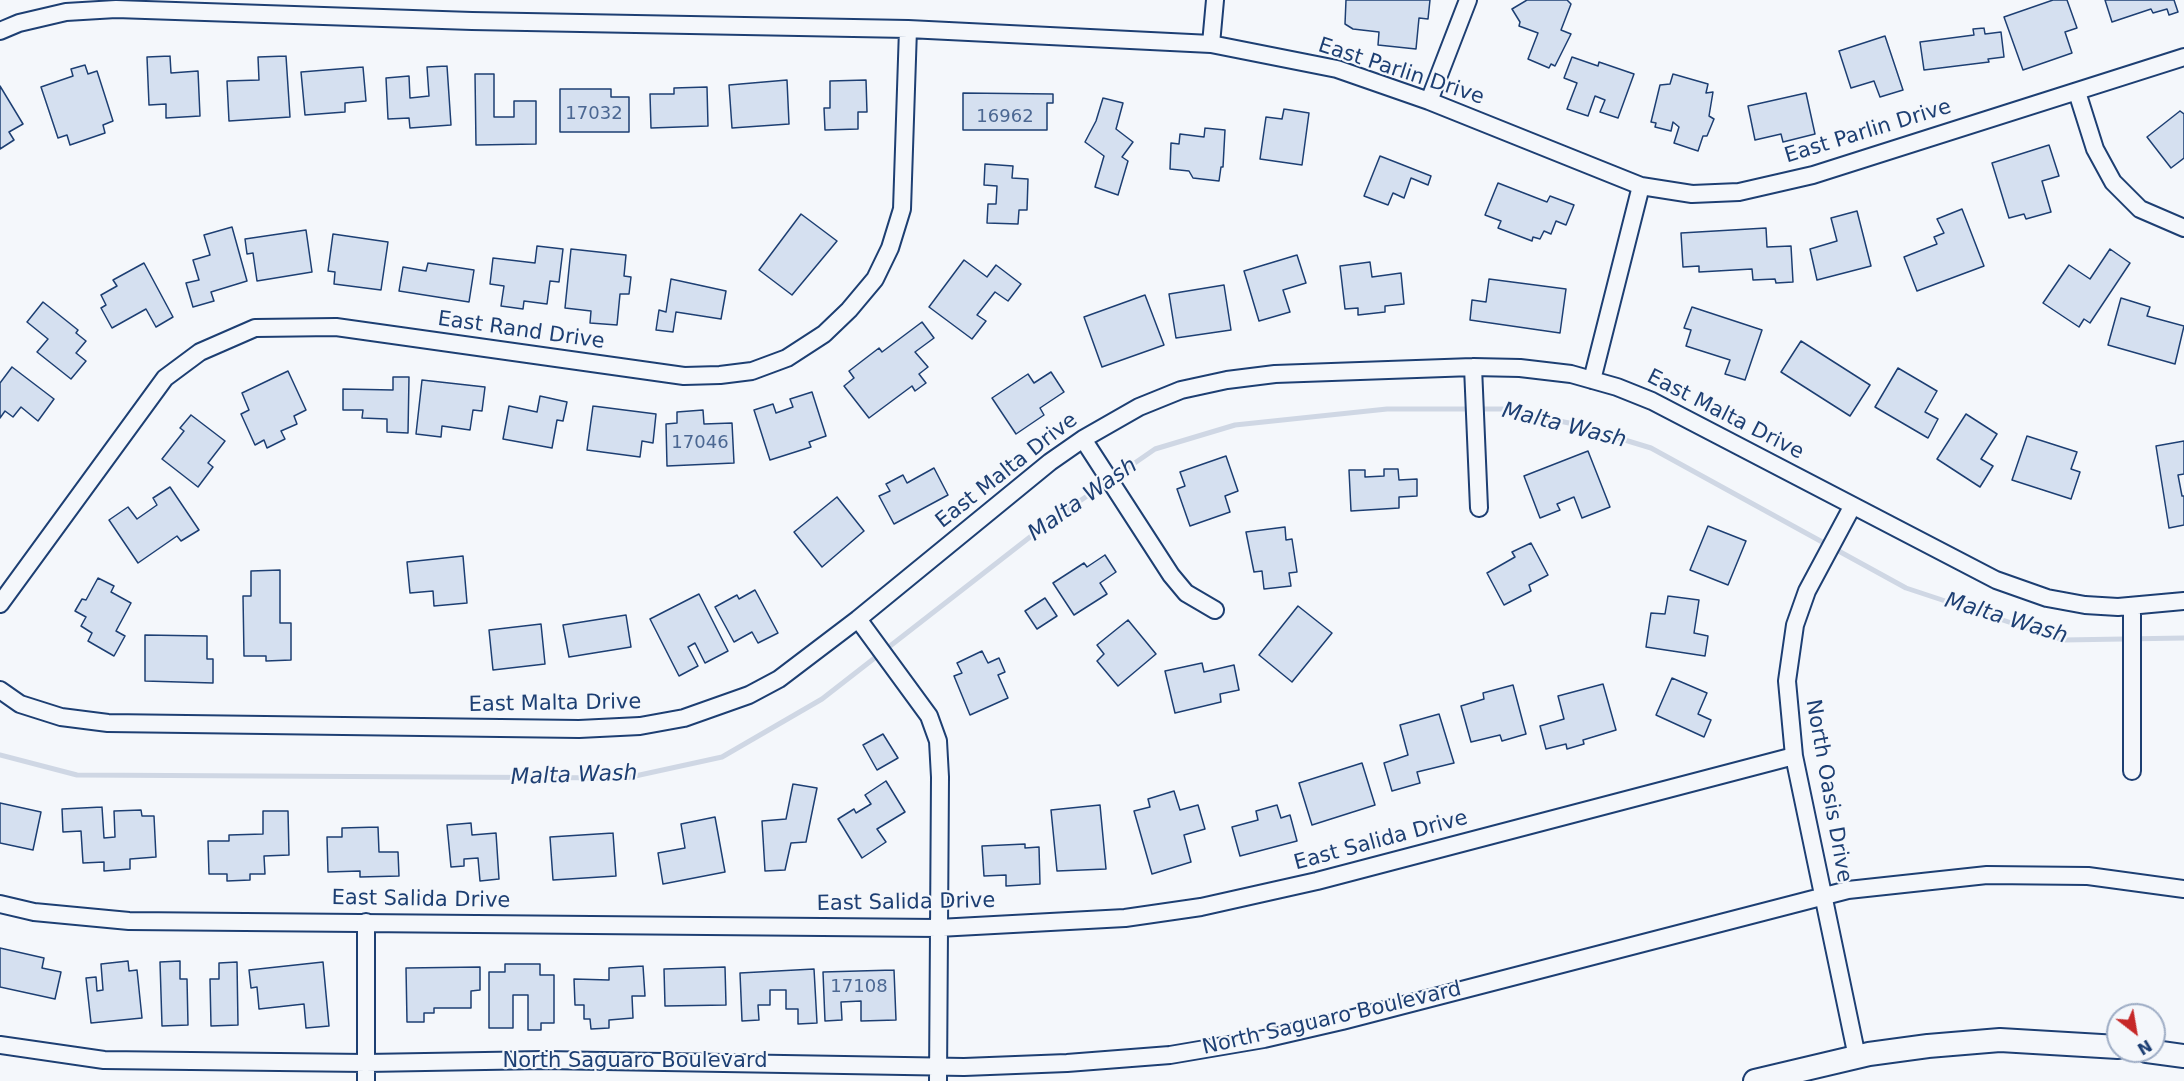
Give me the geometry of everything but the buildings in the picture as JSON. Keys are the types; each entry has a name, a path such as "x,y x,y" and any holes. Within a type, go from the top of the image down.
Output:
{"main road":[{"path":"1755,1081 1857,1057 1928,1046 2000,1040 2106,1046"},
{"path":"2166,1054 2184,1056"}],"street":[{"path":"1211,44 1215,0"},
{"path":"1429,101 1468,0"},
{"name":"East Parlin Drive","path":"0,31 19,22 66,12 116,9 472,21 908,29 1211,44 1337,69 1429,101 1641,186 1692,194 1738,192 1813,175 2184,57"},
{"name":"East Rand Drive","path":"0,604 165,378 200,352 255,328 336,327 684,376 752,371 787,358 824,334 849,310 874,279 891,248 902,209 908,29"},
{"path":"2077,92 2095,149 2113,182 2140,209 2184,228"},
{"path":"1592,380 1641,186"},
{"path":"1473,367 1479,508"},
{"name":"East Malta Drive","path":"0,690 20,704 83,722 332,728 579,729 640,726 684,718 749,695 779,679 858,619 1016,489 1083,439 1139,407 1181,390 1227,380 1275,374 1473,367 1520,368 1592,380 1652,401 1967,567 2022,590 2085,605 2132,606 2184,601"},
{"path":"1083,439 1171,575 1186,593 1215,610"},
{"name":"North Oasis Drive","path":"1852,507 1807,591 1795,625 1787,681 1794,756 1857,1057"},
{"path":"2132,606 2132,771"},
{"path":"858,619 929,717 938,741 940,777 938,1073"},
{"name":"East Salida Drive","path":"0,904 34,912 129,921 938,928 1125,918 1201,907 1317,881 1794,756"},
{"name":"North Saguaro Boulevard","path":"0,1045 104,1060 366,1063 544,1060 938,1073 1067,1064 1170,1055 1264,1039 1342,1021 1848,890 1987,875 2088,876 2184,889"},
{"path":"366,922 366,1081"}],"waterway":[{"name":"Malta Wash","path":"0,755 77,775 626,778 722,757 822,699 1048,523 1155,449 1235,425 1387,409 1502,409 1569,423 1651,448 1906,588 2063,640 2184,638"}]}
